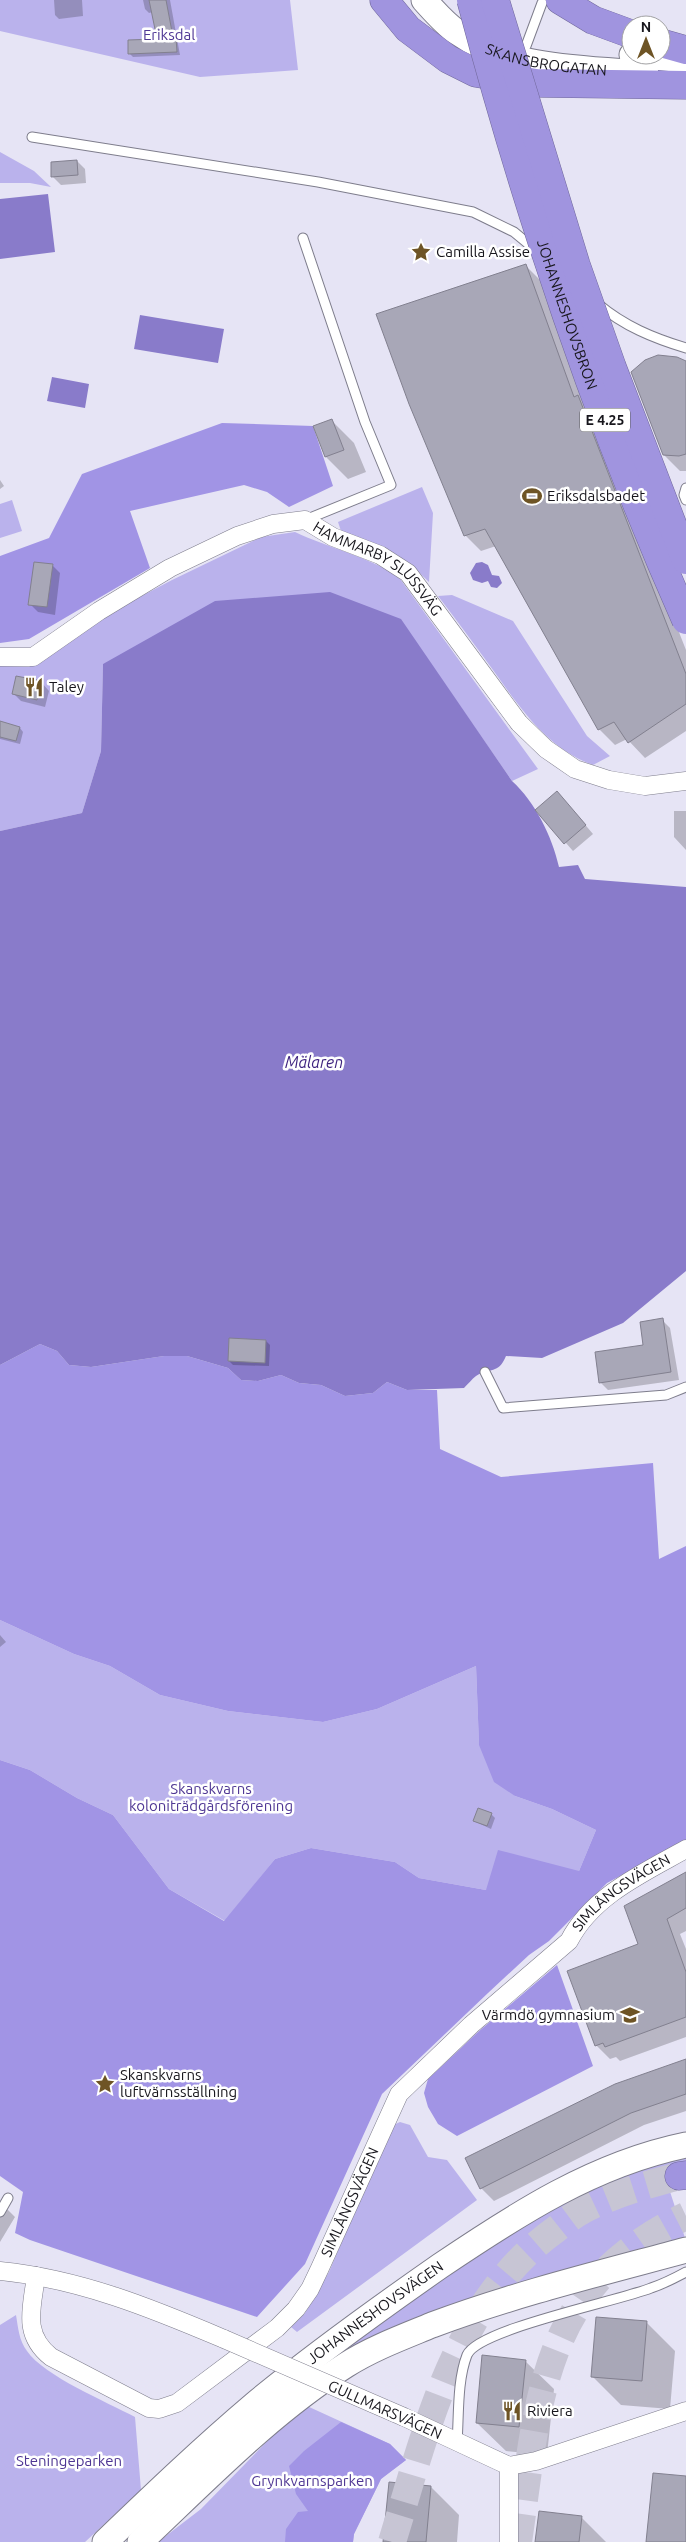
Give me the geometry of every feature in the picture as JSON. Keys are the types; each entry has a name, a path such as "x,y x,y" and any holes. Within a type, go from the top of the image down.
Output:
{"highway":[{"path":"384,0 408,29 448,59 476,73 536,83 686,85"},
{"name":"JOHANNESHOVSBRON","path":"471,0 520,171 587,373 664,571 686,620"},
{"name":"JOHANNESHOVSBRON","path":"495,0 576,265 686,560"},
{"path":"558,4 621,30"},
{"path":"671,46 686,50"}],"main road":[{"name":"SKANSBROGATAN","path":"424,0 457,32 491,50 523,61 686,78"},
{"name":"SKANSBROGATAN","path":"447,0 457,11 493,33 526,46 621,54"},
{"name":"SKANSBROGATAN","path":"671,59 686,60"},
{"name":"JOHANNESHOVSVÄGEN","path":"105,2542 256,2404 322,2352 462,2252 562,2189 648,2154 686,2145"},
{"name":"JOHANNESHOVSVÄGEN","path":"140,2542 258,2432 302,2395 348,2364 415,2332 482,2306 686,2250"}],"street":[{"name":"HAMMARBY SLUSSVÄG","path":"0,657 33,657 99,611 147,582 237,536 273,524 305,520 333,537 380,555 408,573 519,723 546,749 575,769 609,780 645,786 686,781"},
{"name":"SIMLÅNGSVÄGEN","path":"36,2276 31,2325 34,2337 40,2348 51,2357 140,2404 158,2409 177,2403 277,2328 296,2310 310,2289 320,2268 398,2094 471,2025 569,1941 578,1924 604,1898 686,1848"},
{"name":"GULLMARSVÄGEN","path":"0,2271 36,2276 100,2290 132,2301 404,2417 509,2466"},
{"path":"509,2542 509,2466 536,2461 686,2411"}],"lane":[{"path":"526,46 558,4"},
{"path":"32,137 318,182 473,212 514,232 611,315 650,337 686,348"},
{"path":"303,238 365,422 391,485 305,520"},
{"path":"686,488 684,495 686,500"},
{"path":"485,1372 503,1408 666,1395 686,1387"},
{"path":"0,2212 8,2198"},
{"path":"457,2443 462,2381 467,2354 478,2342 564,2313 651,2289 686,2272"}],"green space":[{"name":"Eriksdal","path":"0,0 290,0 298,70 200,77 0,31"},
{"path":"0,152 34,171 51,187 30,183 0,183"},
{"path":"222,423 313,426 333,486 289,507 267,492 244,485 130,511 150,568 29,639 0,643 0,556 49,538 82,474"},
{"path":"422,487 433,513 429,582 408,562 381,548 342,534 338,522"},
{"path":"12,500 22,531 0,538 0,504"},
{"path":"295,532 373,563 398,576 538,769 512,781 400,619 103,664 101,751 82,813 0,831 0,666 29,667 98,619 172,580 261,537"},
{"path":"452,595 513,621 587,736 610,756 593,765 562,749 536,726 438,596"},
{"path":"40,1344 57,1351 69,1365 91,1367 164,1356 187,1356 228,1368 241,1380 258,1381 281,1375 299,1383 321,1385 345,1396 373,1393 387,1382 407,1390 437,1390 440,1449 501,1477 653,1463 659,1559 686,1546 686,1841 607,1883 549,1941 529,1955 382,2094 305,2264 257,2317 30,2240 15,2233 23,2192 0,2176 0,1760 30,1770 77,1798 113,1815 169,1889 224,1921 275,1859 311,1848 395,1862 419,1878 486,1890 498,1850 579,1871 596,1830 552,1809 515,1796 494,1782 479,1745 476,1666 377,1709 323,1722 228,1711 160,1695 110,1666 74,1654 0,1620 0,1365"},
{"name":"Skanskvarns koloniträdgårdsförening","path":"0,1620 74,1654 110,1666 160,1695 228,1711 323,1722 377,1709 476,1666 479,1744 515,1796 552,1809 596,1830 579,1871 486,1890 419,1878 395,1862 311,1848 275,1859 225,1921 169,1889 113,1815 77,1798 30,1770 0,1760"},
{"path":"557,1965 593,2066 457,2136 438,2124 428,2107 424,2093 428,2079 478,2032"},
{"path":"400,2122 410,2125 428,2157 447,2160 477,2200 297,2332 291,2327 305,2313 329,2272 391,2126"},
{"path":"686,2154 686,2162 663,2170 686,2241 339,2361 331,2356 417,2293 566,2197 611,2176"},
{"name":"Steningeparken","path":"16,2315 22,2343 35,2360 61,2379 135,2417 141,2490 85,2542 0,2542 0,2325"},
{"name":"Grynkvarnsparken","path":"307,2406 390,2444 406,2460 381,2479 354,2534 353,2542 158,2542 201,2509 281,2427"},
{"path":"341,2422 390,2444 406,2460 381,2479 354,2534 353,2542 285,2542 286,2529 298,2512 308,2511 296,2494 289,2466 304,2451"}],"water":[{"path":"48,194 55,252 0,259 0,199"},
{"path":"140,315 224,329 218,363 134,349"},
{"path":"52,377 89,384 85,408 47,401"},
{"path":"482,562 488,565 492,575 499,576 502,583 497,588 491,587 488,581 482,583 473,580 470,573 476,563"},
{"name":"Mälaren","path":"330,592 401,619 512,781 535,809 552,843 559,867 578,865 585,879 686,887 686,1271 623,1323 542,1358 506,1356 500,1366 476,1376 464,1388 407,1390 387,1382 373,1393 345,1396 321,1385 299,1383 281,1375 258,1381 241,1380 228,1368 187,1356 164,1356 91,1367 69,1365 57,1351 40,1344 0,1365 0,831 82,813 101,751 103,664 215,601"}],"building":[{"path":"149,0 166,0 173,37 166,38 176,38 177,52 128,54 128,40 157,39"},
{"path":"77,160 78,175 51,177 51,162"},
{"name":"Eriksdalsbadet","path":"526,264 574,397 578,395 686,674 686,704 628,743 614,722 598,730 485,529 464,536 409,404 376,314"},
{"path":"658,355 677,357 686,361 686,454 679,456 663,455 631,372 645,360"},
{"path":"332,419 344,450 325,457 313,426"},
{"path":"34,562 53,564 47,607 28,605"},
{"path":"16,676 42,681 37,700 12,694"},
{"path":"0,721 20,727 16,741 0,737"},
{"path":"557,791 586,825 564,844 535,810"},
{"path":"663,1318 671,1372 599,1383 595,1352 643,1345 640,1322"},
{"path":"229,1338 266,1340 265,1363 228,1361"},
{"path":"478,1808 492,1813 487,1826 473,1821"},
{"path":"686,1872 686,1908 667,1919 686,1972 686,2017 605,2047 603,2043 595,2046 567,1971 638,1944 624,1906"},
{"path":"686,2059 686,2094 631,2113 480,2189 465,2158 615,2084"},
{"path":"596,2317 647,2321 642,2381 591,2377"},
{"path":"482,2355 526,2360 519,2427 476,2423"},
{"path":"653,2473 686,2476 686,2542 646,2542"},
{"path":"389,2482 431,2486 426,2542 383,2542"},
{"path":"539,2511 582,2516 579,2542 535,2542"}],"tunnel":[{"path":"392,2542 432,2413 468,2331 492,2294 520,2260 576,2214 594,2204 642,2186 679,2176"},
{"path":"518,2542 532,2441 542,2395 555,2352 574,2313 601,2277 637,2244 686,2216"}],"place":[{"name":"Camilla Assise","path":"421,252"},
{"name":"Eriksdalsbadet","path":"532,496"},
{"name":"Taley","path":"34,687"},
{"name":"Värmdö gymnasium","path":"630,2015"},
{"name":"Skanskvarns luftvärnsställning","path":"105,2084"},
{"name":"Riviera","path":"512,2411"}]}
